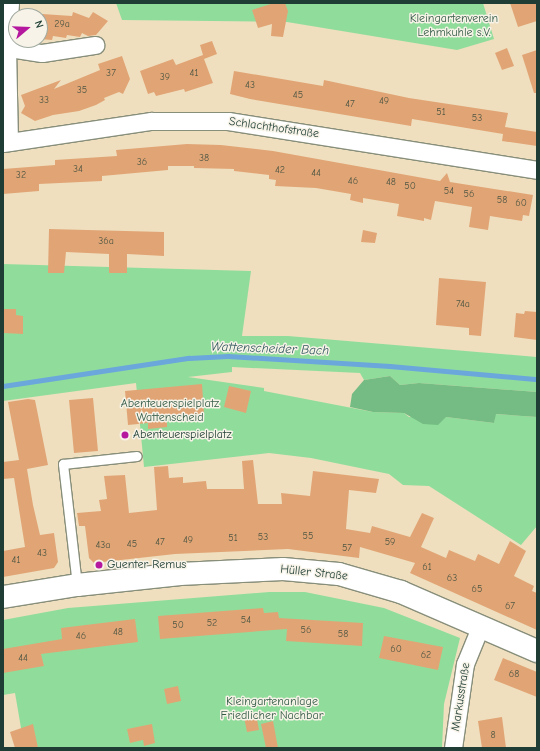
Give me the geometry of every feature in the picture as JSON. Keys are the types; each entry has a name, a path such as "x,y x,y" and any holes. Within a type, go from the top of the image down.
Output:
{"street":[{"name":"Schlachthofstraße","path":"10,3 5,47 6,142 151,121 228,121 537,170"},
{"path":"5,47 42,53 95,45"},
{"name":"Hüller Straße","path":"3,597 77,584 180,574 283,568 339,574 401,592 481,625 537,651"},
{"name":"Markusstraße","path":"453,748 465,664 481,625"}],"lane":[{"path":"77,584 63,464 137,456"}],"green space":[{"name":"Kleingartenverein Lehmkuhle s.V.","path":"116,3 483,3 494,39 457,50 287,22 122,20"},
{"name":"Abenteuerspielplatz Wattenscheid","path":"3,264 251,271 242,336 288,336 537,357 537,392 419,383 400,385 390,376 364,380 360,373 232,367 232,372 188,377 264,388 264,391 373,412 404,413 409,417 446,417 494,423 495,414 537,417 537,526 521,545 429,486 403,485 389,474 311,458 269,453 144,467 136,383 3,401"},
{"path":"390,376 400,385 419,383 537,392 537,417 496,414 494,423 446,417 438,425 423,424 404,413 373,412 350,407 352,394 364,380"},
{"name":"Kleingartenanlage Friedlicher Nachbar","path":"269,592 305,592 384,608 460,638 444,704 442,748 29,748 21,728 15,693 3,695 3,620 68,608"}],"building":[{"path":"274,3 285,3 288,11 283,37 271,36 272,24 258,28 252,10"},
{"path":"510,3 537,3 537,21 518,27"},
{"path":"73,12 89,18 93,12 108,21 96,35 88,36 82,33 80,37 67,35 66,38 53,36 52,40 48,40 48,14 72,16"},
{"path":"212,41 217,54 204,59 213,83 185,92 184,89 156,96 154,92 148,94 140,71 173,59 176,65 203,55 200,45"},
{"path":"507,48 514,66 502,70 495,53"},
{"path":"537,50 537,93 534,93 522,55"},
{"path":"122,56 130,79 123,94 119,92 104,98 105,100 96,105 79,111 53,115 35,121 21,113 25,106 21,95 61,80 54,89 100,70 98,64"},
{"path":"234,71 323,86 324,80 409,98 508,113 505,127 537,132 537,146 502,141 503,134 412,119 411,126 250,99 230,94"},
{"path":"187,144 221,145 273,151 440,181 447,173 450,182 533,195 529,216 523,215 522,221 490,216 488,230 469,227 472,207 435,201 431,220 424,218 424,221 397,216 399,204 363,198 363,203 350,200 351,194 316,188 275,186 276,180 269,179 269,175 234,171 234,169 194,168 194,166 168,166 168,170 102,176 102,181 39,184 39,191 3,194 3,169 55,165 55,160 117,156 116,150"},
{"path":"49,229 164,232 164,256 127,254 127,273 109,273 109,254 66,252 64,273 48,273"},
{"path":"363,230 377,233 375,243 361,242"},
{"path":"439,278 486,282 481,336 469,335 469,328 436,325"},
{"path":"4,309 16,309 16,315 23,316 23,334 3,333"},
{"path":"525,311 537,312 537,340 514,337 516,313 524,314"},
{"path":"202,384 204,414 167,417 167,427 148,429 148,423 128,425 125,391"},
{"path":"229,386 251,391 246,413 224,407"},
{"path":"93,398 98,451 74,453 69,400"},
{"path":"28,399 35,400 48,465 27,469 33,505 40,535 54,533 58,562 54,568 3,577 3,551 25,547 14,478 3,479 3,462 19,460 8,402"},
{"path":"253,460 258,504 282,504 281,493 310,496 313,471 379,479 376,493 349,490 346,529 370,533 372,526 410,537 422,513 434,518 421,547 446,558 449,550 475,561 478,554 499,564 510,541 526,551 514,576 534,586 532,591 537,593 537,630 410,573 415,563 360,547 359,558 288,549 175,554 94,563 89,558 85,526 79,526 77,513 101,511 99,500 107,499 104,476 125,475 129,513 157,510 154,467 168,466 169,478 183,477 183,483 206,481 207,489 244,489 242,461"},
{"path":"263,608 264,613 278,612 279,618 363,623 362,646 286,641 287,629 160,639 158,616"},
{"path":"135,619 138,642 41,654 44,666 3,673 3,649 62,639 61,628"},
{"path":"384,636 443,647 438,670 379,658"},
{"path":"503,658 537,672 537,697 494,680"},
{"path":"178,686 181,701 167,704 164,689"},
{"path":"256,714 259,730 247,732 244,717"},
{"path":"502,717 506,748 482,748 478,721"},
{"path":"273,721 278,748 266,748 261,724"},
{"path":"33,724 38,748 15,748 10,732"},
{"path":"152,724 155,743 144,746 143,740 130,743 127,729"}],"waterway":[{"name":"Wattenscheider Bach","path":"3,386 189,358 228,356 390,366 537,379"}],"place":[{"name":"Abenteuerspielplatz","path":"125,435"},
{"name":"Guenter Remus","path":"99,565"}]}
